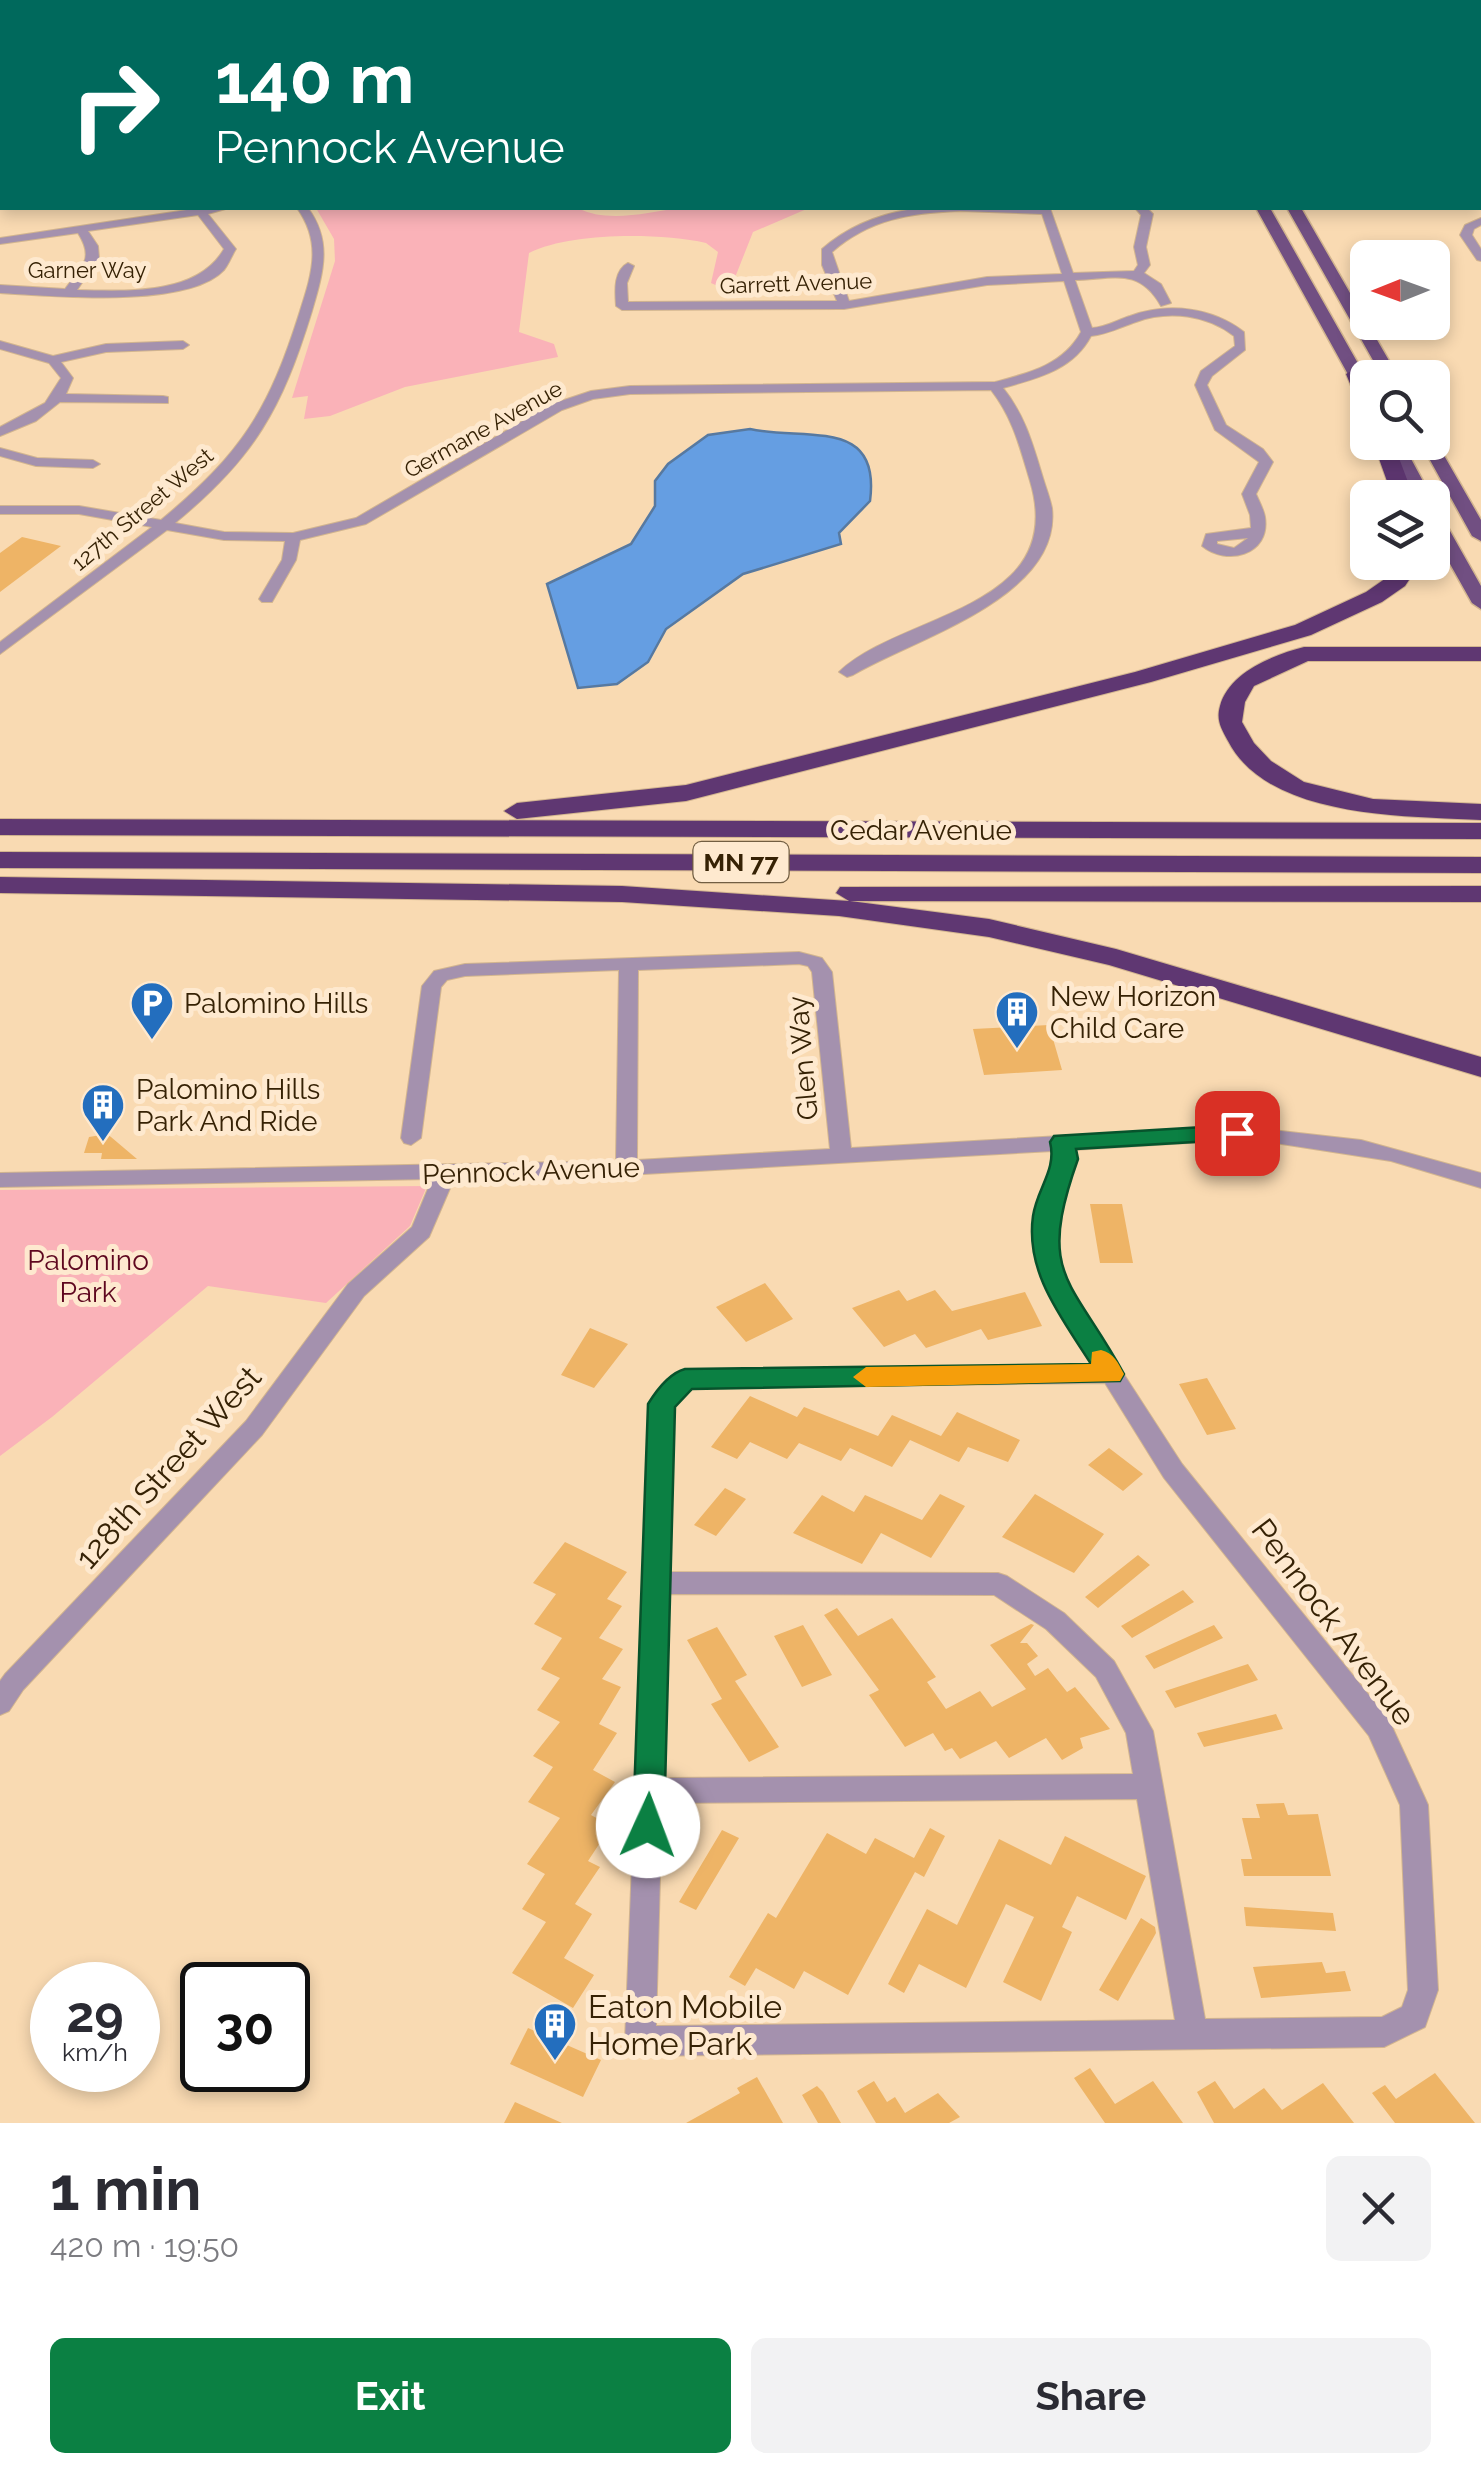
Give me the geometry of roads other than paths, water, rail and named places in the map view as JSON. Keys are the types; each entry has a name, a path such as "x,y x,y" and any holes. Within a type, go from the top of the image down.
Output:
{"highway":[{"path":"154,828 530,811 686,794 1303,630 1374,597 1398,580"},
{"path":"1225,653 1312,644 1481,642"},
{"path":"1481,654 1304,654 1246,681 1232,702 1230,722 1243,747 1262,766 1295,787 1333,800 1373,807 1481,812"},
{"name":"Cedar Avenue","path":"0,827 1481,831"},
{"name":"Cedar Avenue","path":"0,860 1481,865"},
{"path":"0,885 622,894 1481,894"},
{"path":"622,894 840,908 990,928 1116,958 1481,1067"}],"main road":[{"path":"1264,210 1350,363"},
{"path":"1295,210 1382,360"},
{"path":"1438,460 1481,536"},
{"path":"1450,548 1481,604"}],"street":[{"path":"96,210 108,226"},
{"path":"0,241 208,210"},
{"name":"127th Street West","path":"0,648 163,523 242,448 267,414 285,376 321,253 314,223 304,210"},
{"path":"844,305 840,284 826,262 826,251 839,236 873,219 914,211 980,210"},
{"path":"1046,210 1087,332 1110,332 1132,319 1172,313 1210,317 1240,335 1241,348 1201,380 1220,426 1266,462 1249,494 1258,520 1255,532"},
{"path":"1143,210 1147,214 1140,247 1144,266 1138,274 1157,287 1165,304"},
{"name":"Garner Way","path":"0,289 154,292 215,272 228,260 230,249 200,211"},
{"path":"1481,221 1469,227 1466,235 1481,258"},
{"path":"69,292 94,258 82,230"},
{"name":"Garrett Avenue","path":"628,266 621,282 622,306 844,305 987,281 1138,274"},
{"name":"Germane Avenue","path":"0,510 79,510 224,536 292,537 360,521 556,407 591,395 630,390 995,386 1043,373 1069,359 1087,332"},
{"path":"0,345 53,360 106,348 183,345"},
{"path":"0,432 34,418 61,398 67,378 53,360"},
{"path":"846,672 873,652 999,594 1025,568 1040,541 1045,512 1018,414 995,386"},
{"path":"61,398 163,400"},
{"path":"0,452 36,462 94,464"},
{"path":"267,599 289,560 292,537"},
{"name":"Glen Way","path":"411,1138 432,986 449,972 798,958 815,962 822,972 831,1028 833,1102 841,1156"},
{"path":"626,1168 629,964"},
{"name":"Pennock Avenue","path":"0,1180 626,1168 1270,1134 1388,1152 1481,1181"},
{"name":"Pennock Avenue","path":"1062,1142 1066,1159 1046,1215 1047,1259 1055,1286 1174,1471 1378,1728 1414,1805 1423,1990 1414,2017 1384,2032 640,2041 662,1404 685,1379 1111,1374"},
{"name":"128th Street West","path":"0,1703 14,1682 254,1428 356,1290 420,1231 445,1174"},
{"path":"656,1582 998,1584 1056,1620 1104,1669 1139,1732 1193,2034"},
{"path":"650,1791 1149,1786"}],"water":[{"path":"750,429 816,435 852,444 864,456 870,474 870,501 839,533 841,544 743,574 666,629 648,662 617,684 578,688 547,584 631,544 655,506 655,481 668,464 708,435"}],"place":[{"name":"Palomino Hills","path":"152,1041"},
{"name":"New Horizon Child Care","path":"1017,1050"},
{"name":"Palomino Hills Park And Ride","path":"103,1143"},
{"name":"Eaton Mobile Home Park","path":"555,2062"}],"park label":[{"name":"Palomino Park","path":"88,1276"}]}
